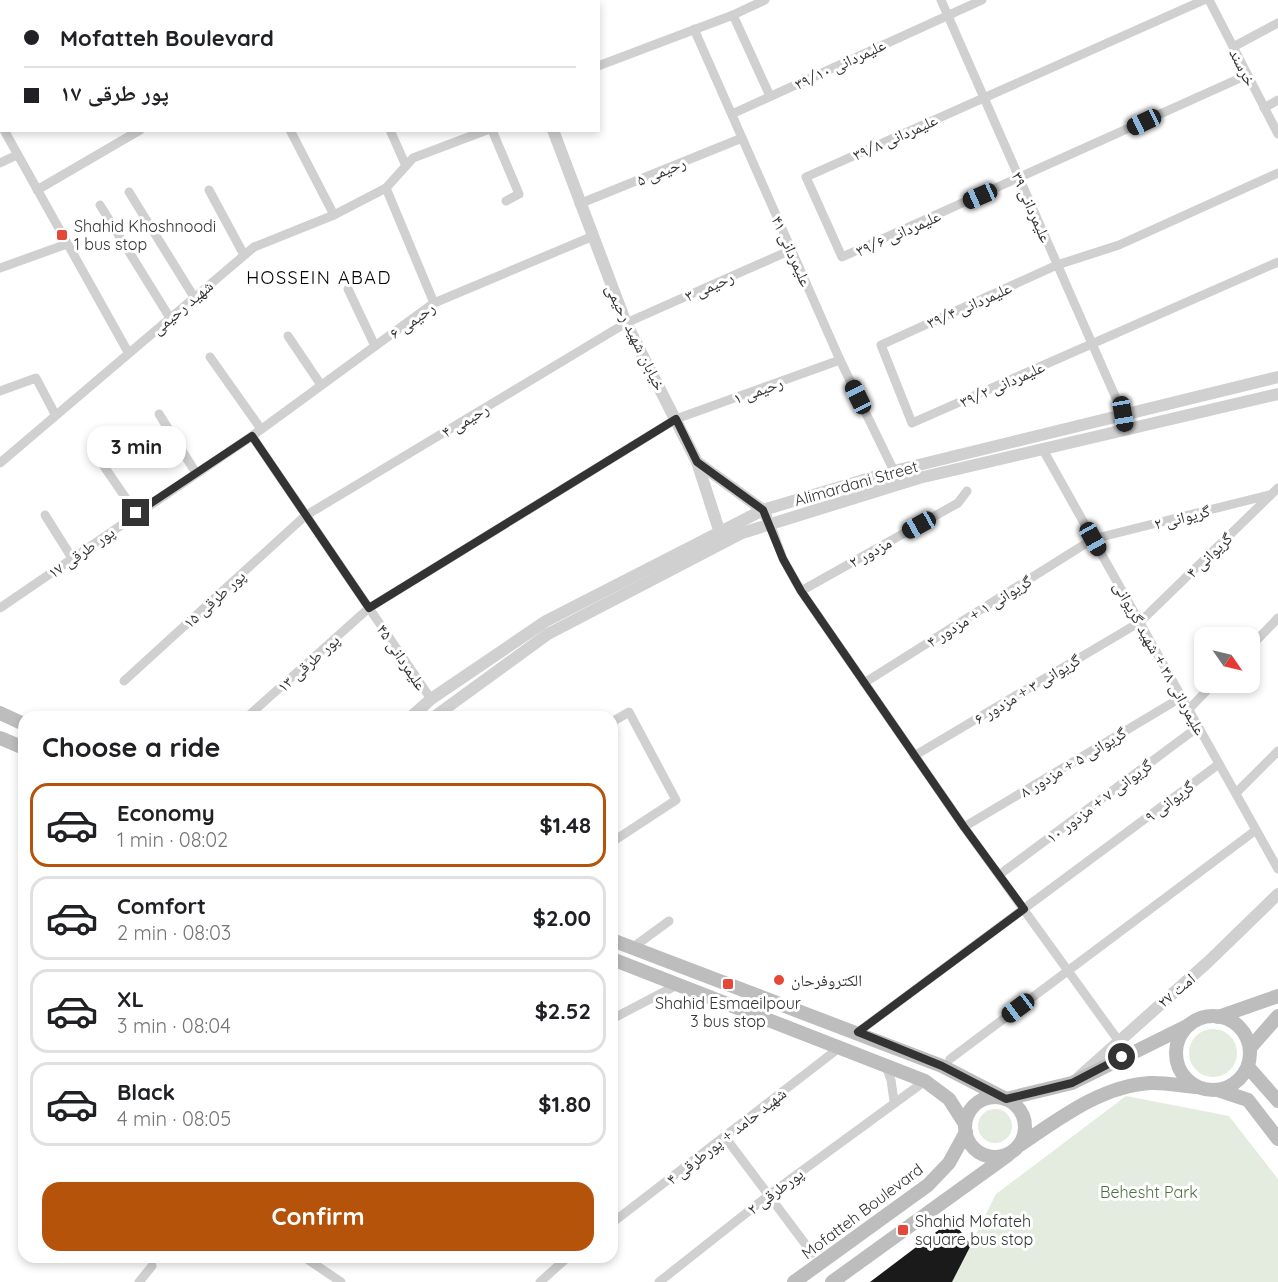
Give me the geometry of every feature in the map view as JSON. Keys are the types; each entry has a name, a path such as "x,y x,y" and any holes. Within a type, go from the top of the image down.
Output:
{"main road":[{"path":"0,713 18,721"},
{"path":"0,738 18,746"},
{"path":"618,942 858,1032 942,1066 1019,1108 1025,1123 1024,1138 1020,1145"},
{"path":"618,961 925,1081 949,1098 978,1152 992,1158 1008,1155"},
{"path":"965,1128 976,1104 991,1097 1006,1099 1072,1083 1191,1024 1278,996"},
{"path":"1250,1048 1278,1016"},
{"path":"1218,1017 1236,1024 1248,1039 1250,1048 1248,1067 1236,1083 1218,1090"},
{"path":"1191,1024 1179,1040 1177,1059 1184,1076 1199,1088"},
{"path":"1248,1067 1278,1101"},
{"path":"832,1282 1020,1145 1069,1113 1102,1095 1128,1085 1152,1082 1218,1090 1248,1100 1278,1139"},
{"name":"Mofatteh Boulevard","path":"794,1282 928,1185 949,1163 965,1128"}],"street":[{"path":"600,65 733,15 765,0"},
{"name":"علیمردانی ۳۹","path":"941,0 1123,414"},
{"name":"علیمردانی ۳۹/۱۰","path":"732,114 981,0"},
{"name":"علیمردانی ۳۹/۸","path":"842,258 806,177 1204,0"},
{"name":"خرسند","path":"1209,0 1278,134"},
{"path":"733,15 771,96"},
{"path":"1233,47 1278,23"},
{"name":"علیمردانی ۴۱","path":"694,29 840,360 894,471"},
{"name":"علیمردانی ۳۹/۶","path":"842,258 1247,75"},
{"path":"1264,108 1278,100"},
{"path":"5,132 128,352"},
{"path":"37,190 137,132"},
{"path":"291,132 334,214"},
{"path":"391,132 406,166"},
{"path":"434,303 386,188 413,158 482,132"},
{"path":"493,132 519,194 506,201"},
{"name":"خیابان شهید رحیمی","path":"554,132 591,237 626,323 697,462 722,536"},
{"name":"رحیمی ۵","path":"579,204 742,138"},
{"path":"0,163 17,155"},
{"name":"علیمردانی ۳۹/۴","path":"912,423 881,345 1057,265 1119,244 1278,173"},
{"name":"شهید رحیمی","path":"0,463 254,247 334,214 386,188"},
{"path":"208,190 244,255"},
{"path":"129,192 194,297"},
{"path":"100,205 170,318"},
{"name":"رحیمی ۶","path":"252,436 434,303 591,237"},
{"path":"0,268 67,244"},
{"name":"رحیمی ۳","path":"626,323 791,250"},
{"name":"علیمردانی ۳۹/۲","path":"912,423 1278,262"},
{"path":"348,289 375,346"},
{"name":"رحیمی ۴","path":"305,516 626,323"},
{"path":"288,336 321,385"},
{"path":"210,357 261,429"},
{"name":"رحیمی ۱","path":"369,608 676,419 840,360"},
{"name":"Alimardani Street","path":"418,711 431,699 546,621 722,536 1040,442 1123,414 1278,377"},
{"path":"0,391 36,378 55,414"},
{"name":"Alimardani Street","path":"441,711 548,634 722,536 763,510 894,471 1040,442 1126,429 1278,394"},
{"path":"159,414 196,473"},
{"path":"1123,414 1126,429"},
{"name":"علیمردانی ۴۵","path":"252,436 431,699"},
{"name":"پور طرقی ۱۷","path":"0,608 252,436"},
{"name":"علیمردانی ۳۸ + شهید گریوانی","path":"1040,442 1278,869"},
{"path":"99,459 136,513"},
{"path":"697,462 763,510 783,559 801,591 964,827 1070,969 1118,1040"},
{"path":"894,471 897,485"},
{"name":"مزدور ۲","path":"801,591 958,503 967,491"},
{"name":"گریوانی ۲","path":"1093,539 1275,491"},
{"name":"گریوانی ۴","path":"1140,622 1275,491"},
{"path":"45,515 72,558"},
{"name":"پور طرقی ۱۵","path":"124,681 305,516"},
{"name":"گریوانی ۱ + مزدور ۴","path":"864,683 1093,539"},
{"name":"پور طرقی ۱۳","path":"254,711 369,608"},
{"path":"1260,637 1278,618"},
{"name":"گریوانی ۳ + مزدور ۶","path":"915,756 1140,622"},
{"path":"1189,710 1205,693"},
{"name":"گریوانی ۵ + مزدور ۸","path":"964,827 1182,697"},
{"path":"431,699 436,711"},
{"path":"618,718 629,712 676,800 618,838"},
{"name":"گریوانی ۷ + مزدور ۱۰","path":"999,875 1198,727"},
{"path":"1236,793 1278,751"},
{"name":"گریوانی ۹","path":"858,1032 1219,764"},
{"path":"950,1059 1256,830"},
{"name":"امت ۲۷","path":"1072,1083 1208,962 1278,894"},
{"path":"632,948 669,921"},
{"path":"618,1016 679,984"},
{"name":"شهید حامد + پورطرقی ۴","path":"618,1217 839,1048"},
{"path":"886,1066 894,1101"},
{"name":"پورطرقی ۲","path":"659,1282 769,1195 894,1101 925,1081"},
{"path":"725,1137 812,1253"},
{"path":"313,1263 341,1282"},
{"path":"540,1282 561,1263"},
{"path":"139,1282 152,1266"}],"green space":[{"path":"1208,1029 1218,1029 1233,1039 1237,1053 1236,1062 1227,1073 1218,1077 1208,1077 1193,1067 1189,1058 1189,1048 1199,1033"},
{"name":"Behesht Park","path":"1126,1096 1229,1116 1278,1179 1278,1282 952,1282 996,1194"},
{"path":"995,1109 1007,1114 1012,1126 1007,1138 995,1143 983,1138 978,1126 983,1114"}],"building":[{"path":"952,1220 971,1245 952,1282 870,1282"}],"place":[{"name":"Shahid Khoshnoodi 1 bus stop","path":"62,235"},
{"name":"الکتروفرحان","path":"779,980"},
{"name":"Shahid Esmaeilpour 3 bus stop","path":"728,984"},
{"name":"Shahid Mofateh square bus stop","path":"903,1230"}],"district":[{"name":"HOSSEIN ABAD","path":"319,277"}],"route":[{"path":"136,513 252,436 369,608 676,419 697,462 763,510 783,559 801,591 964,827 1024,909 858,1032 942,1066 1006,1099 1051,1090 1072,1083 1122,1057"}]}
